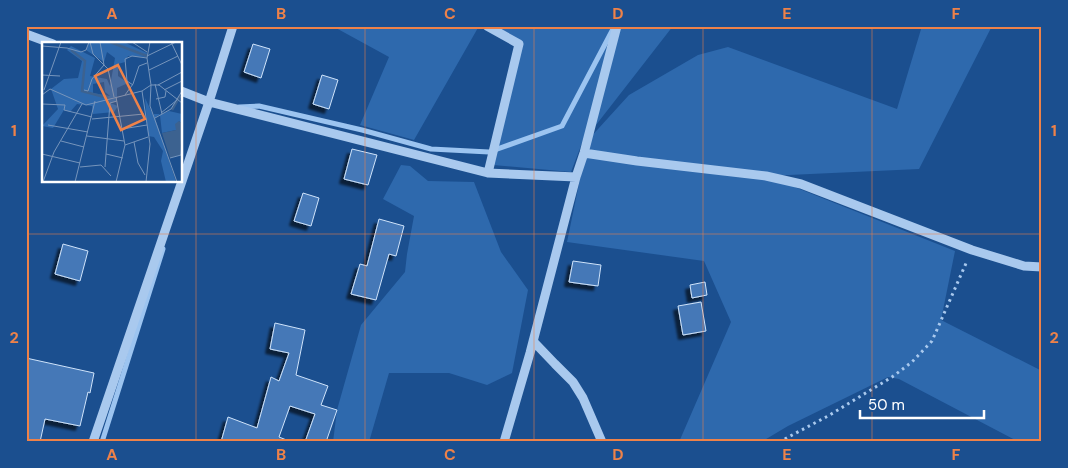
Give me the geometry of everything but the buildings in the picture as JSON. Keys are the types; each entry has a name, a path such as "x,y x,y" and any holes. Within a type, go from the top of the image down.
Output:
{"street":[{"path":"182,181 233,26"},
{"path":"487,26 519,44 488,174"},
{"path":"504,442 533,341 617,26"},
{"path":"26,34 48,42"},
{"path":"182,92 209,102 488,174 576,177"},
{"path":"584,153 766,176 802,184 972,250 1024,266 1042,267"},
{"path":"93,442 182,182"},
{"path":"533,341 573,382 583,398 602,442"}],"path":[{"path":"779,442 828,416 892,377 912,362 932,341 972,250"}],"shaded area":[{"path":"337,26 479,26 414,140 360,125 389,57 336,28"},
{"path":"496,26 673,26 582,143 571,172 493,165 523,42"},
{"path":"922,26 992,26 919,169 767,176 955,251 941,320 1042,371 1042,442 1019,442 899,379 888,377 788,426 761,442 679,442 731,322 704,261 567,242 588,140 629,95 698,55 728,47 897,109"},
{"path":"401,165 410,166 428,181 474,182 501,252 528,290 512,373 487,385 449,373 389,373 369,442 333,442 337,410 361,325 405,272 414,216 383,199"}],"waterway":[{"path":"239,107 259,106 362,130 431,149 489,152 562,126 613,29"},
{"path":"102,442 163,249"}]}
